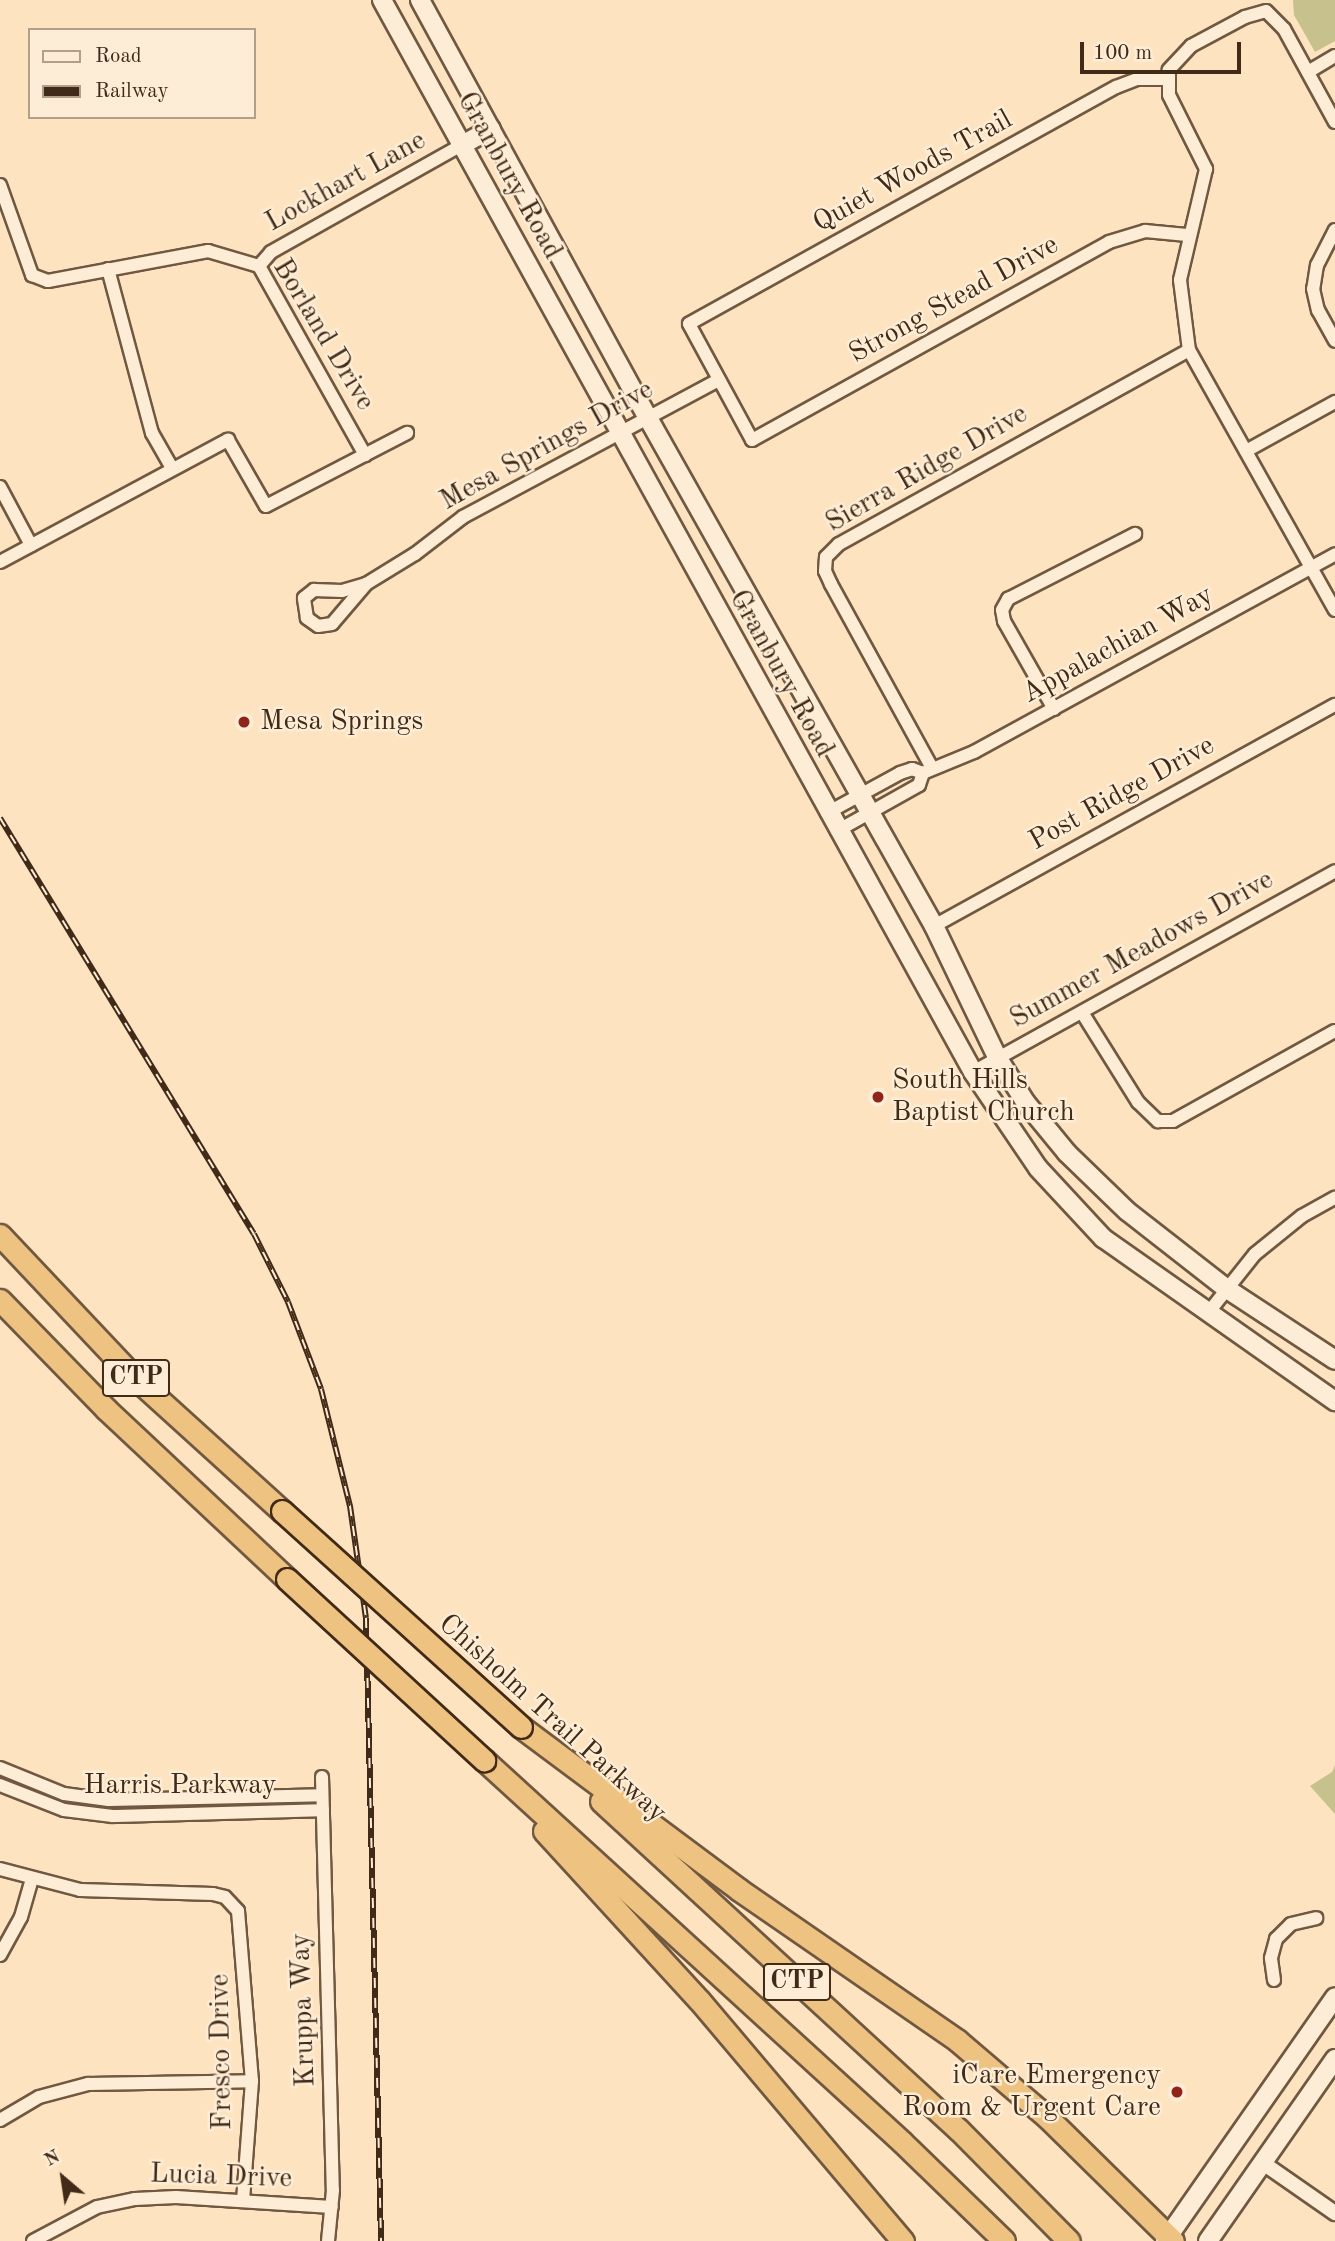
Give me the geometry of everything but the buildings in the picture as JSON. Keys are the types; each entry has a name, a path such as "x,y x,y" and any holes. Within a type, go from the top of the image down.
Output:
{"highway":[{"name":"Chisholm Trail Parkway","path":"0,1235 134,1377 521,1727 967,2138 1069,2241"},
{"name":"CTP","path":"0,1300 106,1409 287,1579 902,2141 1004,2241"},
{"path":"521,1727 748,1895 958,2041 1057,2126 1168,2239"},
{"path":"484,1760 699,2000 903,2241"}],"main road":[{"name":"Granbury Road","path":"382,0 827,813 973,1072 1065,1202 1103,1238 1335,1401"},
{"name":"Granbury Road","path":"420,0 648,418 871,813 933,926 997,1057 1026,1104 1067,1153 1127,1211 1227,1289 1335,1360"},
{"path":"462,145 491,129"},
{"path":"1168,2239 1335,1997"},
{"path":"1208,2241 1335,2059"}],"street":[{"path":"1335,122 1280,22 1266,12 1245,17 1180,54 1167,79 1169,95 1206,169 1204,190 1187,235 1179,295 1189,350 1335,610"},
{"path":"1308,72 1335,56"},
{"name":"Quiet Woods Trail","path":"719,380 689,324 1116,87 1137,79 1167,79"},
{"name":"Lockhart Lane","path":"259,266 271,252 462,145"},
{"name":"Borland Drive","path":"0,186 6,226 32,275 48,281 208,251 259,266 365,455"},
{"path":"1335,230 1317,265 1313,289 1318,310 1335,341"},
{"name":"Strong Stead Drive","path":"719,380 752,440 1109,242 1145,231 1187,235"},
{"path":"108,269 152,433 172,468"},
{"name":"Sierra Ridge Drive","path":"927,771 831,584 825,571 826,556 839,544 1189,350"},
{"name":"Mesa Springs Drive","path":"366,583 332,624 318,626 307,618 304,598 314,590 342,591 366,583 463,517 719,380"},
{"path":"1246,451 1335,401"},
{"path":"0,562 228,440 266,506 407,433"},
{"path":"0,487 31,545"},
{"path":"1055,709 1003,621 1002,610 1008,599 1135,534"},
{"name":"Appalachian Way","path":"827,813 912,769 927,771 974,752 1335,554"},
{"name":"Post Ridge Drive","path":"933,926 1335,705"},
{"name":"Appalachian Way","path":"837,831 919,785 927,771"},
{"name":"Summer Meadows Drive","path":"973,1072 1335,871"},
{"path":"1083,1013 1138,1102 1158,1121 1173,1121 1335,1031"},
{"path":"1208,1312 1255,1254 1302,1216 1335,1198"},
{"name":"Harris Parkway","path":"0,1768 64,1794 108,1800 322,1795"},
{"name":"Kruppa Way","path":"322,1777 332,2207 328,2241"},
{"name":"Harris Parkway","path":"0,1785 64,1810 113,1816 323,1810"},
{"path":"0,1868 32,1879 20,1917 0,1955"},
{"name":"Fresco Drive","path":"32,1879 80,1890 214,1894 233,1904 242,1921 252,2081 243,2201"},
{"path":"1274,1980 1271,1958 1276,1939 1291,1924 1316,1918"},
{"path":"0,2120 39,2096 88,2084 252,2081"},
{"path":"1263,2163 1335,2213"},
{"name":"Lucia Drive","path":"33,2241 97,2207 135,2199 243,2201 332,2207"}],"shaded area":[{"path":"1293,0 1335,0 1335,41 1315,52 1294,15"},
{"path":"1335,1765 1335,1814 1310,1786 1332,1772"}],"railway":[{"path":"0,818 254,1234 288,1302 321,1389 350,1506 366,1618 381,2241"}],"place":[{"name":"Mesa Springs","path":"244,722"},
{"name":"South Hills Baptist Church","path":"878,1097"},
{"name":"iCare Emergency Room & Urgent Care","path":"1177,2092"}]}
